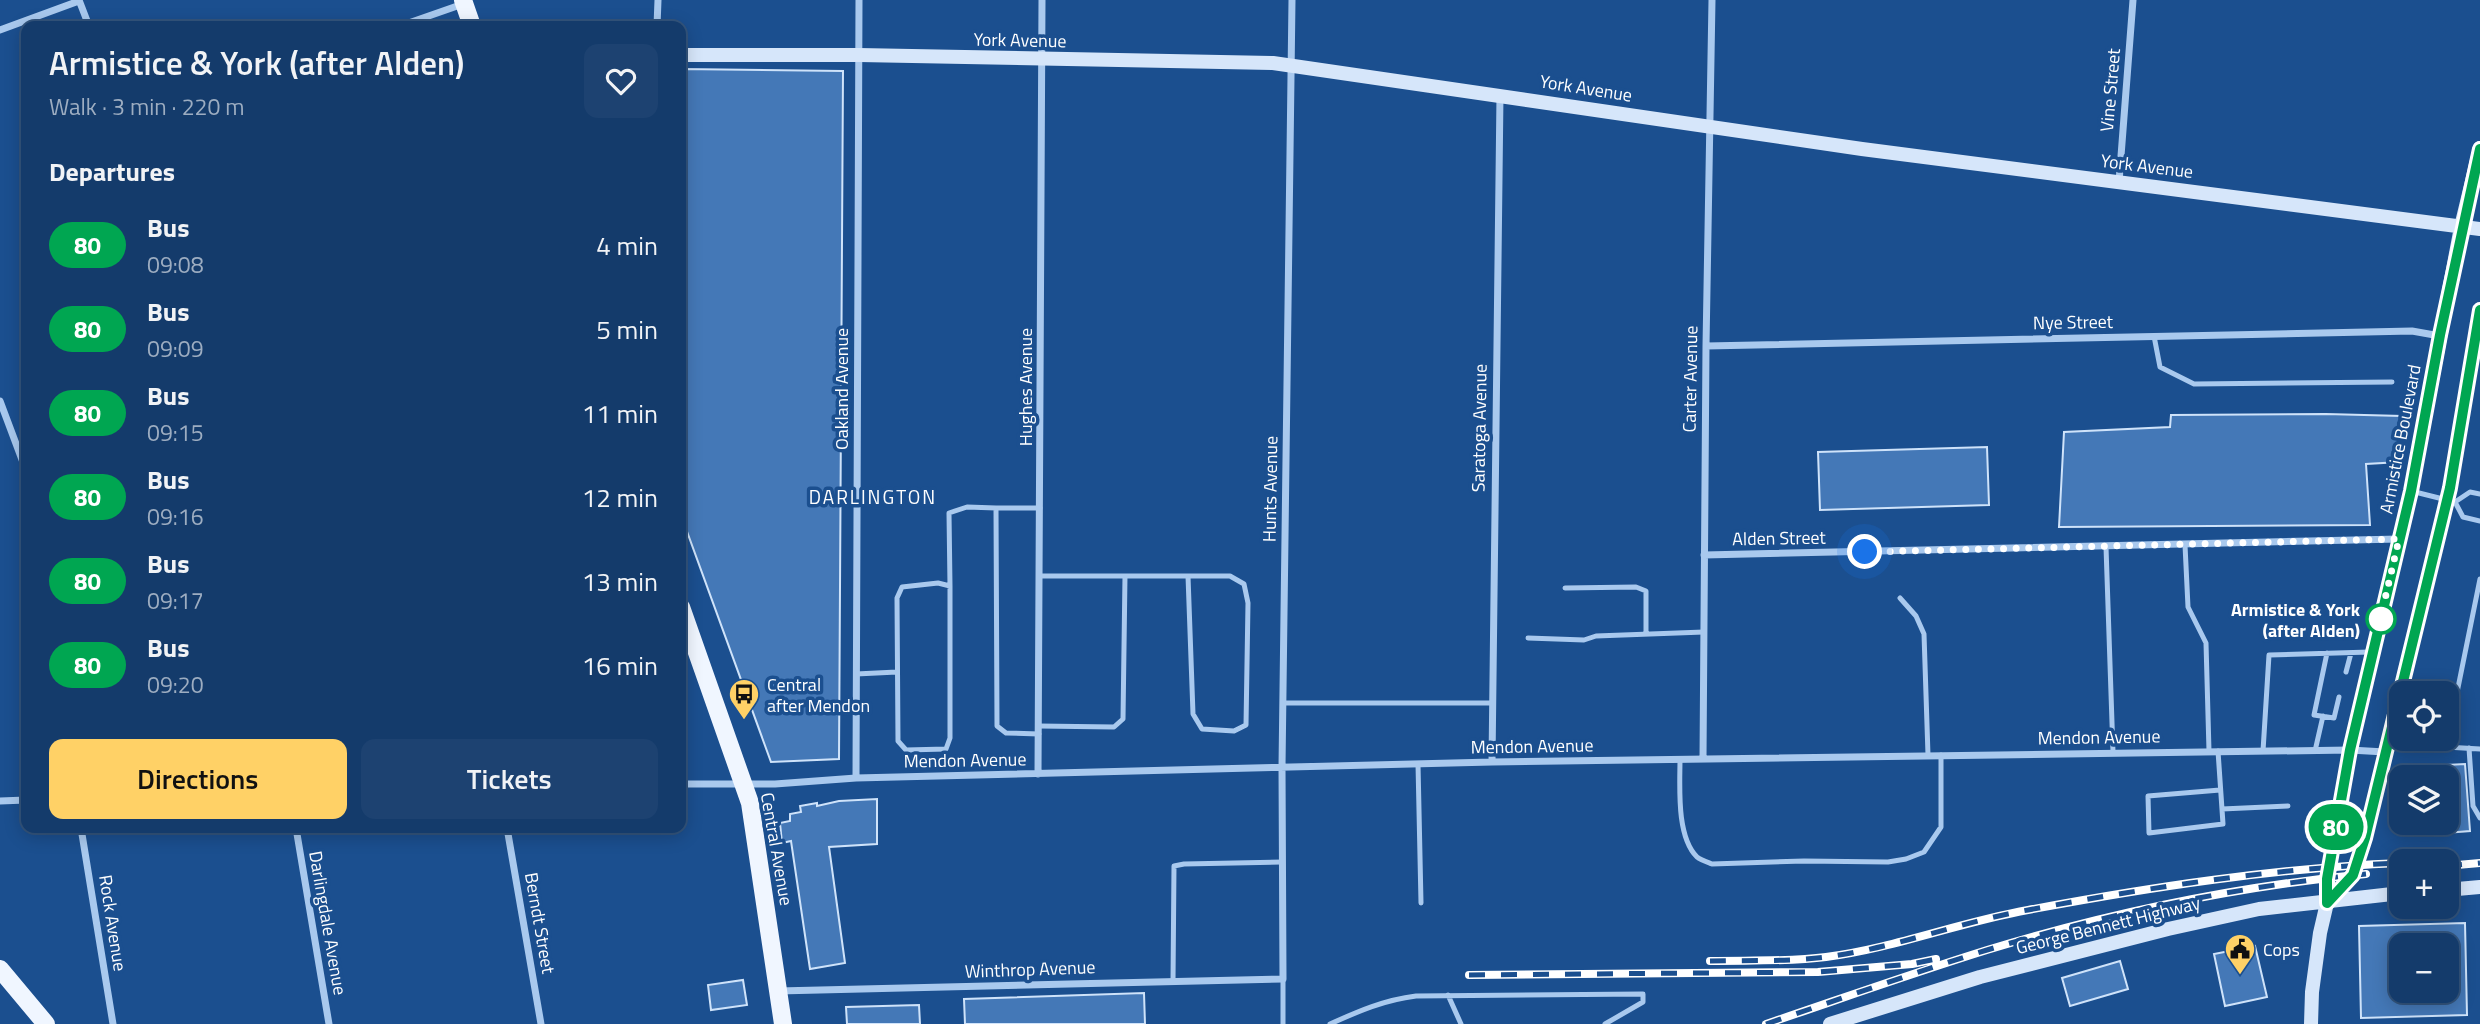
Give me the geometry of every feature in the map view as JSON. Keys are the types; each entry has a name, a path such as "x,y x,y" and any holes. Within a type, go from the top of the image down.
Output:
{"main road":[{"path":"463,2 470,21"},
{"name":"York Avenue","path":"686,55 859,55 1291,65 1709,128 2480,229"},
{"name":"Armistice Boulevard","path":"2311,1024 2312,992 2327,903 2327,879 2350,750 2411,491 2461,227 2480,148"},
{"path":"2327,903 2353,875 2365,838 2450,501 2480,310"},
{"name":"Central Avenue","path":"686,621 745,784 757,840 783,1024"},
{"path":"2459,889 2480,887"},
{"name":"George Bennett Highway","path":"1830,1024 1980,977 2168,929 2259,909 2389,895"},
{"path":"0,969 46,1024"}],"street":[{"path":"24,21 79,0 87,21"},
{"path":"657,21 658,0"},
{"name":"Oakland Avenue","path":"856,778 859,0"},
{"name":"Hughes Avenue","path":"1038,774 1042,0"},
{"name":"Hunts Avenue","path":"1283,979 1282,767 1292,0"},
{"name":"Carter Avenue","path":"1703,759 1712,0"},
{"name":"Vine Street","path":"2119,182 2133,0"},
{"path":"413,21 463,2"},
{"path":"0,30 21,22"},
{"name":"Saratoga Avenue","path":"1492,762 1500,95"},
{"name":"Nye Street","path":"1706,346 2412,331 2440,335"},
{"path":"0,401 21,457"},
{"name":"Alden Street","path":"1704,555 2399,539"},
{"name":"Mendon Avenue","path":"686,784 1492,762 2113,752 2385,752"},
{"path":"0,801 21,800"},
{"name":"Rock Avenue","path":"82,833 113,1024"},
{"name":"Darlingdale Avenue","path":"297,833 329,1024"},
{"name":"Berndt Street","path":"508,833 541,1024"},
{"name":"Winthrop Avenue","path":"777,991 1283,979"}],"lane":[{"path":"2154,336 2160,366 2194,384 2392,382"},
{"path":"2411,491 2450,501 2463,517 2480,521"},
{"path":"2450,501 2470,492 2480,494"},
{"path":"950,586 939,583 902,587 897,598 898,741 906,750 946,749 950,738 950,586 949,513 967,507 1040,508"},
{"path":"996,508 997,726 1006,733 1114,727 1123,719 1125,576"},
{"path":"2185,545 2188,607 2206,643 2213,751 2220,790 2222,824 2149,833 2148,796 2220,790"},
{"path":"2106,547 2113,752"},
{"path":"1040,576 1125,576 1188,576 1230,576 1244,584 1248,603 1246,725 1234,731 1202,729 1192,714 1188,576"},
{"path":"2480,579 2446,747 2480,749"},
{"path":"1565,588 1636,587 1646,591 1646,634"},
{"path":"1900,598 1916,616 1924,634 1928,755"},
{"path":"1528,638 1584,640 1596,636 1704,632"},
{"path":"2263,751 2269,655 2373,652"},
{"path":"2327,653 2314,715 2334,719 2339,697"},
{"path":"2346,672 2351,653"},
{"path":"856,674 897,672"},
{"path":"1283,703 1493,703"},
{"path":"2315,751 2323,716"},
{"path":"2469,748 2473,806 2480,818"},
{"path":"1680,760 1679,800 1690,845 1698,858 1712,864 1888,862 1924,852 1941,827 1941,755"},
{"path":"1418,764 1421,903"},
{"path":"2222,808 2288,806"},
{"path":"1173,981 1174,866 1282,862"},
{"path":"1283,979 1283,1024"},
{"path":"1330,1024 1372,1005 1391,1000 1448,995 1643,994 1643,1002 1605,1024"},
{"path":"1448,995 1461,1024"}],"building":[{"path":"686,69 843,71 839,759 771,762 686,529"},
{"path":"2171,415 2402,416 2400,462 2366,464 2370,525 2059,527 2064,432 2170,427"},
{"path":"1987,447 1989,505 1820,510 1818,452"},
{"path":"2465,764 2470,831 2459,832 2459,765 2446,765"},
{"path":"877,799 877,844 829,847 845,963 810,969 791,841 782,843 780,823 790,821 790,814 801,812 800,806"},
{"path":"2465,923 2467,1015 2361,1018 2359,926"},
{"name":"Cops","path":"2255,946 2267,997 2225,1006 2214,954"},
{"path":"2120,961 2128,989 2070,1006 2062,978"},
{"path":"743,980 747,1005 711,1010 708,985"},
{"path":"1144,993 1145,1024 965,1024 964,999"},
{"path":"919,1005 920,1024 847,1024 846,1007"}],"railway":[{"path":"2459,865 2480,863"},
{"path":"1710,961 1826,957 1877,948 2003,915 2121,894 2260,874 2389,864"},
{"path":"1766,1024 1959,959 2080,924 2223,894 2366,874"},
{"path":"1469,975 1818,972 1912,964 1936,959"}],"bus line":[{"name":"80","path":"2480,149 2461,227 2411,491 2350,750 2327,879 2327,903 2353,875 2365,838 2450,488 2480,310"}],"place":[{"name":"Armistice & York (after Alden)","path":"2381,619"},
{"name":"Central after Mendon","path":"744,721"},
{"name":"Cops","path":"2240,976"}],"district":[{"name":"DARLINGTON","path":"873,496"}],"route":[{"path":"1865,552 2399,539 2378,629 2381,619"}]}
